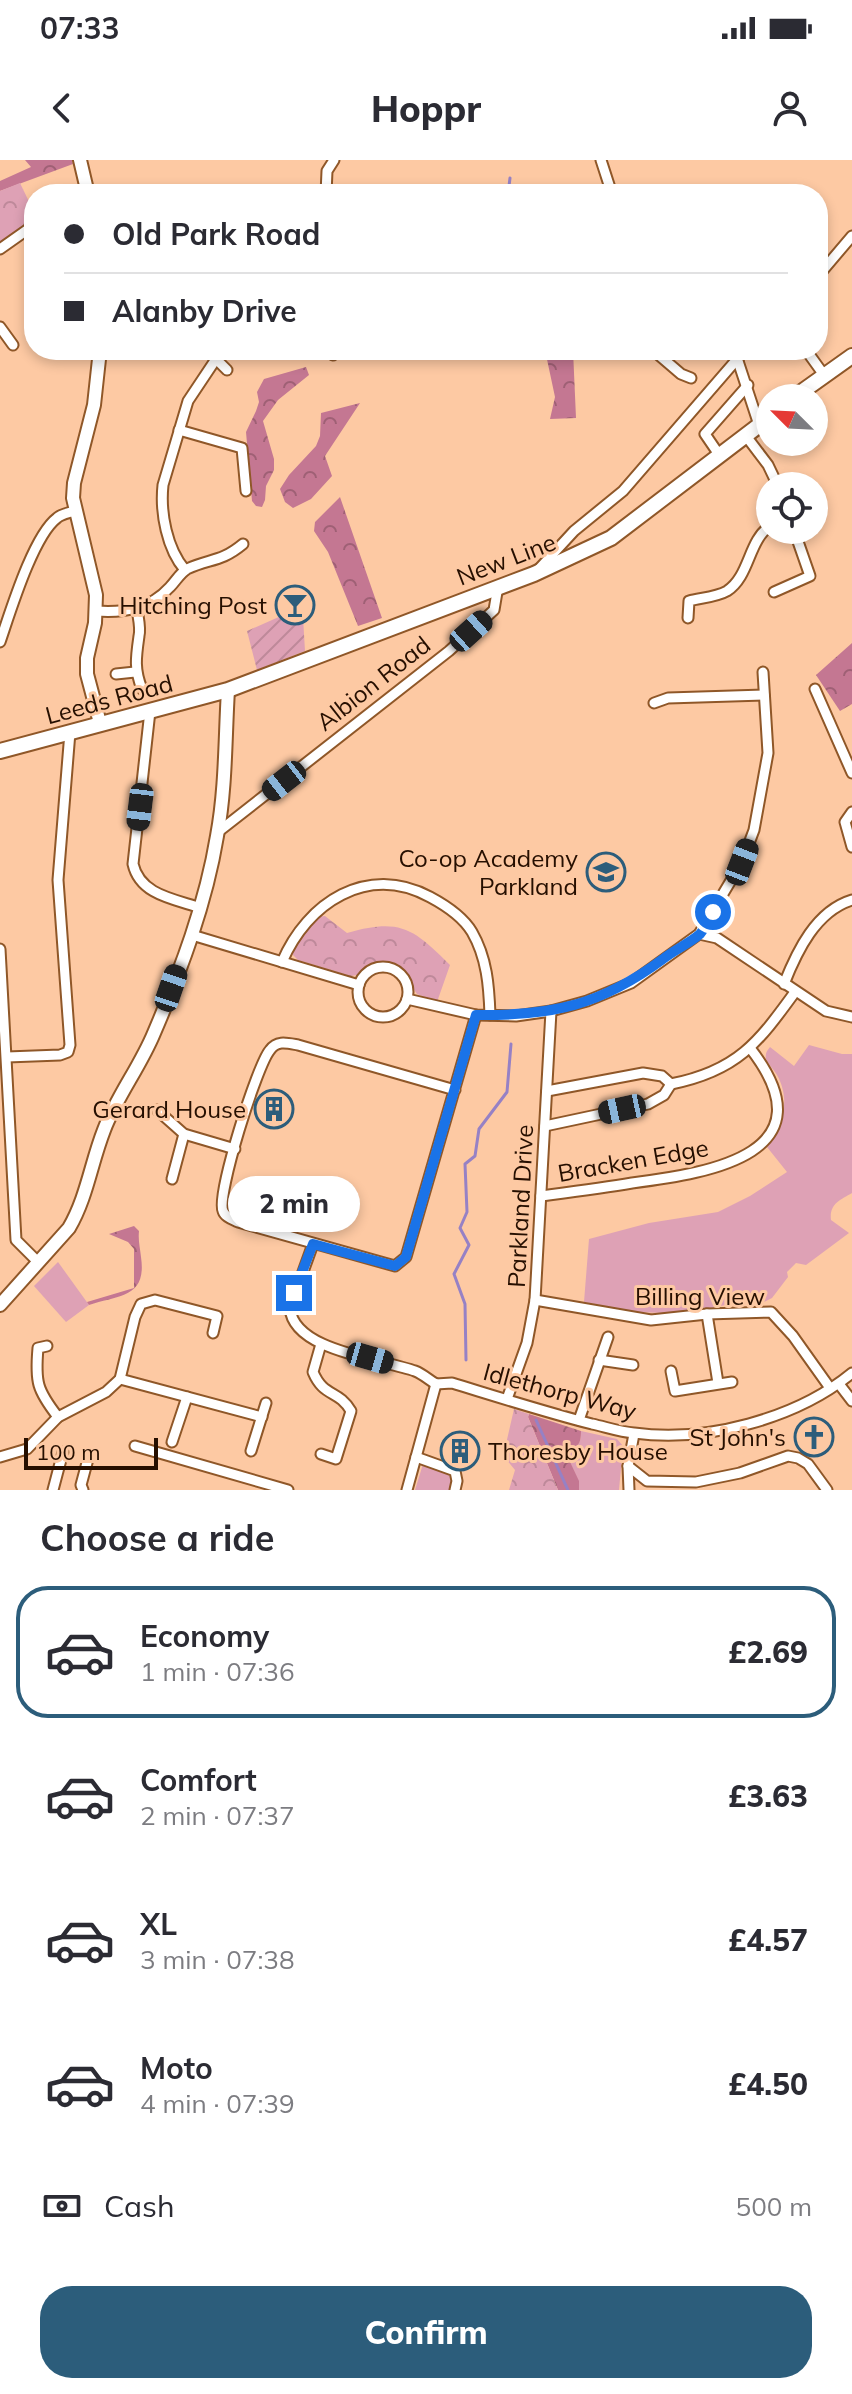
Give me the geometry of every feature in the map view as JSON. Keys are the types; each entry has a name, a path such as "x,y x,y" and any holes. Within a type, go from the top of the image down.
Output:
{"main road":[{"path":"812,384 852,356"},
{"name":"New Line","path":"228,690 534,574 611,538 756,428"},
{"name":"Leeds Road","path":"0,751 228,690"}],"street":[{"path":"80,160 86,184"},
{"path":"326,184 327,171 334,160"},
{"path":"601,160 609,184"},
{"path":"0,249 24,232"},
{"path":"828,264 852,236"},
{"path":"0,327 13,345"},
{"path":"99,360 94,405 74,483 74,511 91,567 96,611 87,666 100,723"},
{"path":"185,570 172,549 162,497 188,401 215,360"},
{"path":"217,360 227,370"},
{"path":"665,360 691,378"},
{"path":"534,574 574,531 623,491 736,360"},
{"path":"742,360 756,403"},
{"path":"813,360 824,375"},
{"path":"720,456 705,434 748,385"},
{"path":"179,430 242,448 246,491"},
{"path":"746,436 771,472"},
{"path":"0,642 33,554 57,517 74,511"},
{"path":"688,618 689,601 727,591 742,574 756,543"},
{"path":"96,611 137,609 156,600 185,570 227,557 243,544"},
{"path":"774,592 810,576 799,544"},
{"name":"Albion Road","path":"218,832 449,651 494,610 498,586"},
{"path":"137,609 140,633 135,672 142,689"},
{"path":"116,674 135,672"},
{"path":"407,999 476,1015 516,1016 551,1011 587,1001 631,983 699,934 742,862 754,830 768,753 763,672"},
{"path":"815,689 852,773"},
{"path":"0,1305 69,1228 76,1215 103,1131 154,1034 192,935 218,832 228,690"},
{"path":"654,703 668,698 764,695"},
{"path":"150,711 133,864 136,877 151,891 201,908"},
{"path":"7,1057 60,1055 68,1052 70,1045 58,880 70,732"},
{"path":"852,812 845,822 852,847"},
{"path":"282,962 303,924 317,909 340,894 382,885 421,892 442,903 471,931 486,968 490,1015"},
{"path":"784,984 792,964 821,918 852,900"},
{"path":"699,934 717,938 826,1011 852,1017"},
{"path":"192,935 359,985"},
{"path":"0,949 16,1240 38,1262"},
{"path":"386,967 402,975 409,991 407,999 404,1007 390,1017 373,1015 362,1005 359,985 370,971 386,967"},
{"path":"545,1126 648,1104 664,1095 671,1084 699,1078 723,1067 765,1034 795,992"},
{"name":"Parkland Drive","path":"507,1399 527,1343 535,1300 551,1011"},
{"path":"455,1090 378,1066 282,1042 269,1050 262,1063 225,1186 223,1212 238,1222 395,1266 406,1257 455,1090 476,1015"},
{"name":"Bracken Edge","path":"541,1196 671,1178 743,1158 761,1145 775,1127 779,1106 775,1087 765,1066 750,1048"},
{"path":"547,1091 643,1073 662,1076 671,1084"},
{"path":"157,1110 184,1134 235,1149"},
{"path":"172,1179 184,1134"},
{"path":"313,1244 294,1293 290,1319 298,1330 321,1344 313,1372 319,1387 345,1400 351,1411 336,1459 321,1454"},
{"path":"0,1457 27,1449 58,1417 106,1392 120,1379 141,1304 155,1300 217,1316 213,1333"},
{"name":"Billing View","path":"535,1300 651,1320 771,1312 834,1386"},
{"path":"707,1314 718,1383"},
{"path":"579,1420 608,1337"},
{"name":"Idlethorp Way","path":"321,1344 418,1372 436,1384 452,1383 634,1434 687,1434 733,1428 772,1417 834,1386 852,1373"},
{"path":"39,1345 35,1376 38,1389 58,1417"},
{"path":"599,1360 633,1365"},
{"path":"671,1371 675,1391 732,1382"},
{"path":"120,1379 262,1417"},
{"path":"407,1490 436,1384"},
{"path":"834,1386 852,1401"},
{"path":"172,1442 187,1397"},
{"path":"251,1451 266,1403"},
{"path":"629,1490 628,1466 634,1434"},
{"path":"135,1446 288,1490"},
{"path":"53,1490 63,1452"},
{"path":"628,1466 647,1481 696,1482 740,1473 788,1456 808,1464 827,1490"},
{"path":"416,1457 455,1471 455,1490"},
{"path":"83,1490 81,1485 88,1459"}],"green space":[{"path":"25,160 72,160 73,164 0,191 0,181 31,167"},
{"path":"20,183 24,191 24,226 0,242 0,191"},
{"path":"547,360 573,360 576,418 550,419 555,397"},
{"path":"306,367 309,375 278,400 263,421 274,459 274,470 266,486 262,507 256,506 252,501 246,432 259,402 257,392 264,379"},
{"path":"360,403 325,456 332,476 311,499 293,508 285,502 280,489 316,446 320,436 321,413"},
{"path":"340,497 382,618 358,626 328,552 314,531 315,522"},
{"path":"290,612 294,621 303,617 305,651 257,670 247,631"},
{"path":"852,643 852,704 840,711 816,675"},
{"path":"325,916 347,933 380,926 393,927 426,942 450,965 437,1002 417,994 396,964 374,963 358,975 350,976 298,960 293,955 293,947 315,917"},
{"path":"809,1045 852,1054 852,1193 836,1203 831,1215 831,1220 849,1233 806,1265 796,1263 772,1298 764,1302 739,1302 703,1310 664,1313 636,1312 584,1302 589,1239 649,1223 718,1212 787,1172 767,1147 781,1121 784,1094 766,1054 770,1047 794,1066"},
{"path":"134,1226 139,1231 140,1280 135,1288 128,1293 89,1305 87,1302 134,1288 134,1249 128,1242 109,1234"},
{"path":"58,1262 89,1305 66,1322 34,1286"},
{"path":"514,1409 529,1414 558,1490 509,1490 515,1470 505,1458"},
{"path":"529,1414 581,1431 578,1445 565,1451 579,1481 579,1490 558,1490"},
{"path":"581,1431 617,1439 623,1446 619,1490 579,1490 578,1480 565,1451 578,1445"},
{"path":"423,1464 451,1474 451,1490 415,1490"}],"waterway":[{"path":"509,184 510,178"},
{"path":"466,1360 465,1304 454,1274 469,1245 460,1228 467,1212 465,1164 475,1156 479,1129 507,1092 511,1044"},
{"path":"536,1420 568,1490"}],"place":[{"name":"Hitching Post","path":"295,605"},
{"name":"Co-op Academy Parkland","path":"606,872"},
{"name":"Gerard House","path":"274,1109"},
{"name":"St John's","path":"814,1437"},
{"name":"Thoresby House","path":"460,1451"}],"route":[{"path":"294,1293 313,1244 384,1265 395,1266 406,1257 476,1015 516,1016 551,1011 587,1001 631,983 699,934 713,912"}]}
